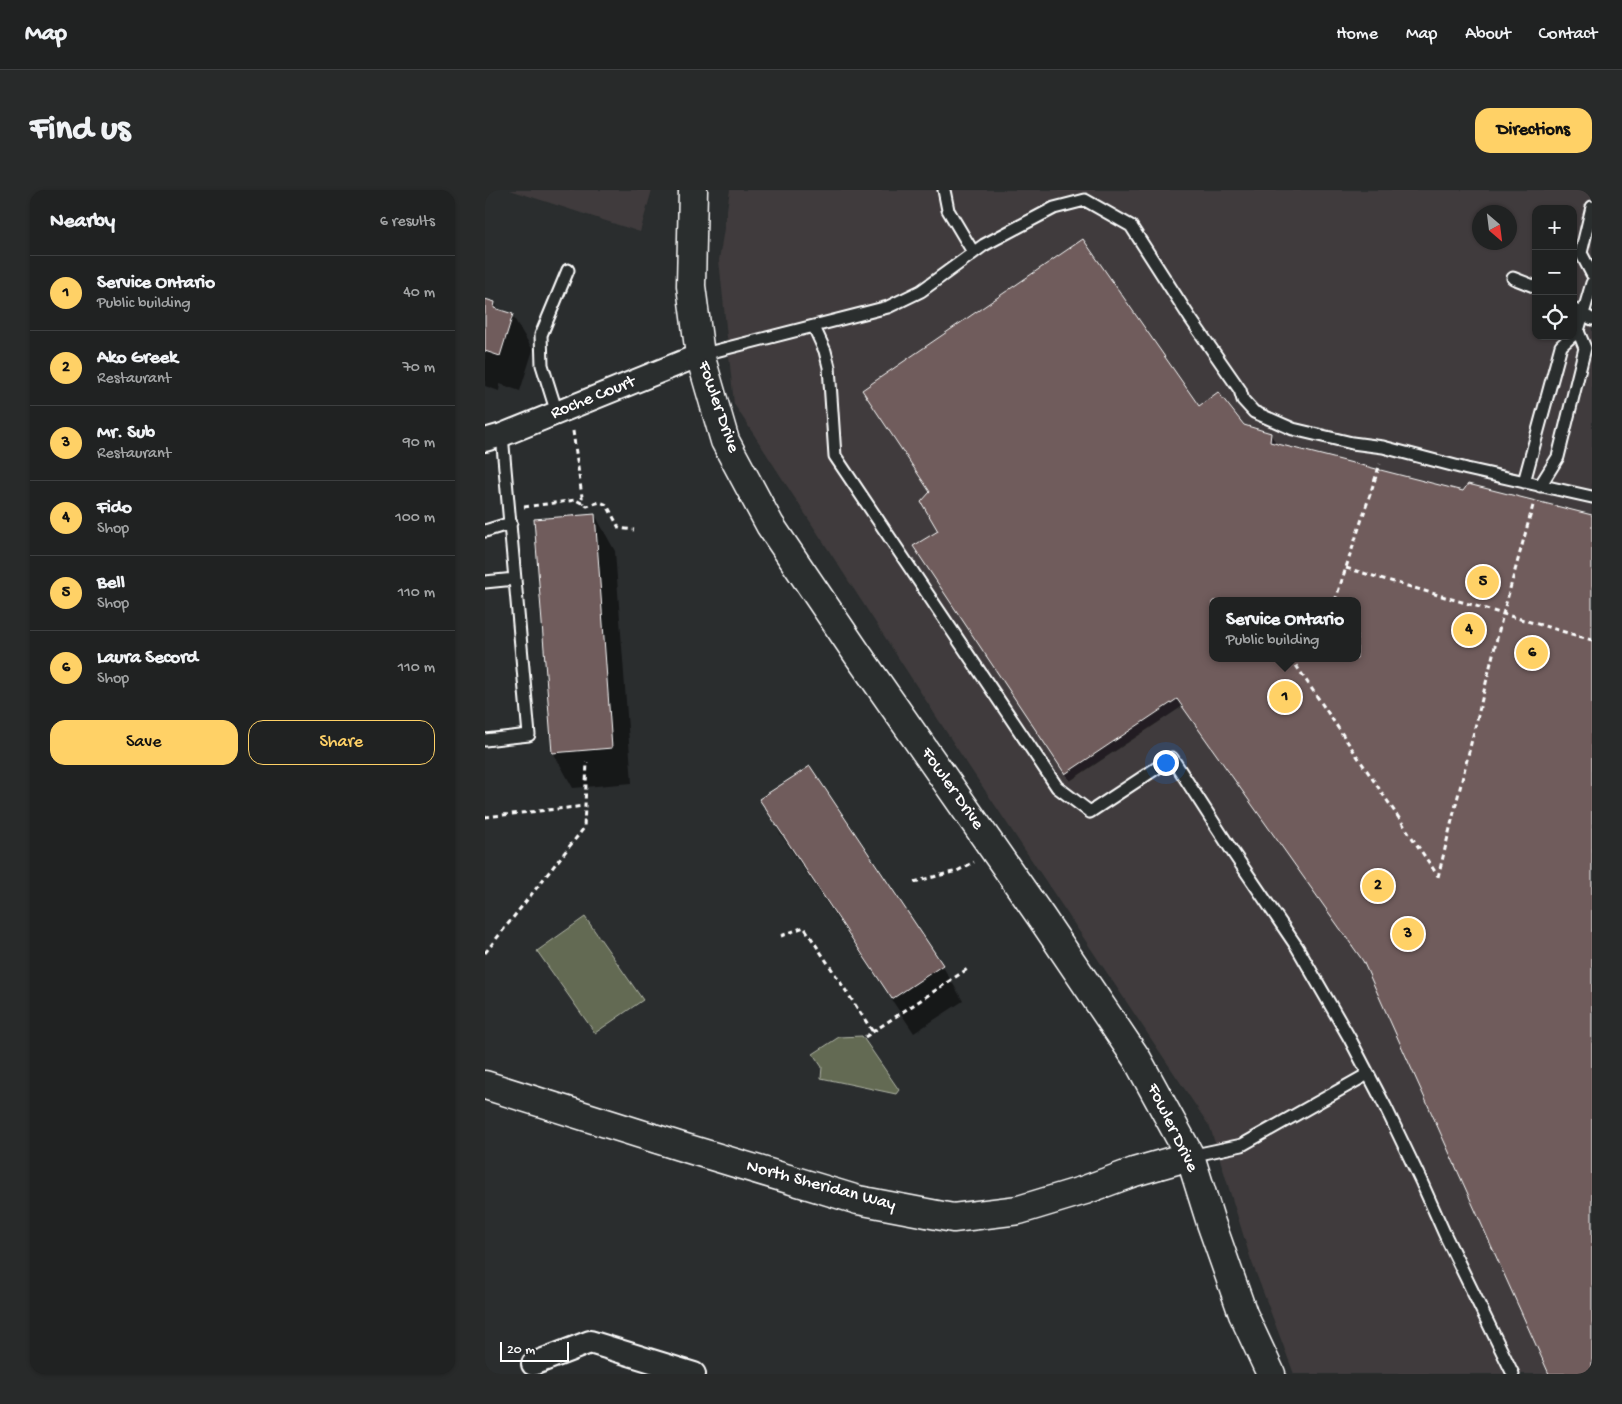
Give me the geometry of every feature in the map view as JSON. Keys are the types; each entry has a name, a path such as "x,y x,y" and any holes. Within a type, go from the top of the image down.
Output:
{"street":[{"name":"Fowler Drive","path":"693,190 691,286 700,355 725,441 770,525 1137,1059 1190,1156 1243,1314 1271,1374"},
{"name":"Roche Court","path":"493,438 700,355"},
{"name":"North Sheridan Way","path":"485,1085 858,1200 953,1218 1019,1210 1085,1190 1134,1172 1190,1156"},
{"path":"533,1364 590,1342 694,1374"}],"lane":[{"path":"944,190 948,210 973,252"},
{"path":"700,355 888,307 921,291 973,252 1054,208 1085,200 1131,226 1190,318 1240,390 1243,400 1254,412 1293,429 1592,497"},
{"path":"1592,208 1581,253 1592,274"},
{"path":"563,410 542,365 541,335 568,270"},
{"path":"1513,278 1532,285"},
{"path":"1577,328 1592,283"},
{"path":"814,327 825,351 829,367 835,456 1057,787 1089,812 1172,758 1297,947 1368,1074 1513,1374"},
{"path":"1541,486 1558,457 1585,348 1577,337"},
{"path":"1524,482 1561,346 1568,340"},
{"path":"485,740 529,735 511,523 493,438"},
{"path":"485,531 511,523"},
{"path":"485,582 515,579"},
{"path":"1190,1156 1242,1145 1368,1074"}],"path":[{"path":"563,410 583,504"},
{"path":"1336,597 1379,470 1383,448"},
{"path":"1294,662 1438,877 1503,614 1535,500 1541,486"},
{"path":"509,509 576,500 587,506 600,502 607,505 619,528 634,530"},
{"path":"1345,568 1592,640"},
{"path":"485,954 584,828 587,762"},
{"path":"485,818 585,806"},
{"path":"914,882 957,871 995,850"},
{"path":"781,936 803,927 873,1032"},
{"path":"865,1037 969,968"}],"shaded area":[{"path":"510,190 652,190 640,232"},
{"path":"730,190 1592,190 1592,1374 1294,1374 1251,1260 1210,1127 956,747 734,404 719,260"}],"green space":[{"path":"585,917 643,1000 595,1033 537,951"},
{"path":"862,1036 899,1090 896,1094 821,1078 822,1067 813,1054 839,1037"}],"building":[{"path":"1083,239 1199,406 1218,392 1244,425 1271,433 1270,442 1463,491 1468,484 1592,515 1592,1374 1549,1374 1363,961 1177,699 1065,774 913,546 938,531 921,502 930,492 862,390"},
{"path":"485,299 495,302 494,308 513,314 500,356 485,351"},
{"path":"595,514 612,748 552,753 534,519"},
{"path":"810,766 943,965 892,999 759,799"}],"place":[{"name":"Bell","path":"1483,582"},
{"name":"Fido","path":"1469,630"},
{"name":"Laura Secord","path":"1532,653"},
{"name":"Service Ontario","path":"1285,697"},
{"name":"Ako Greek","path":"1378,886"},
{"name":"Mr. Sub","path":"1408,934"}]}
